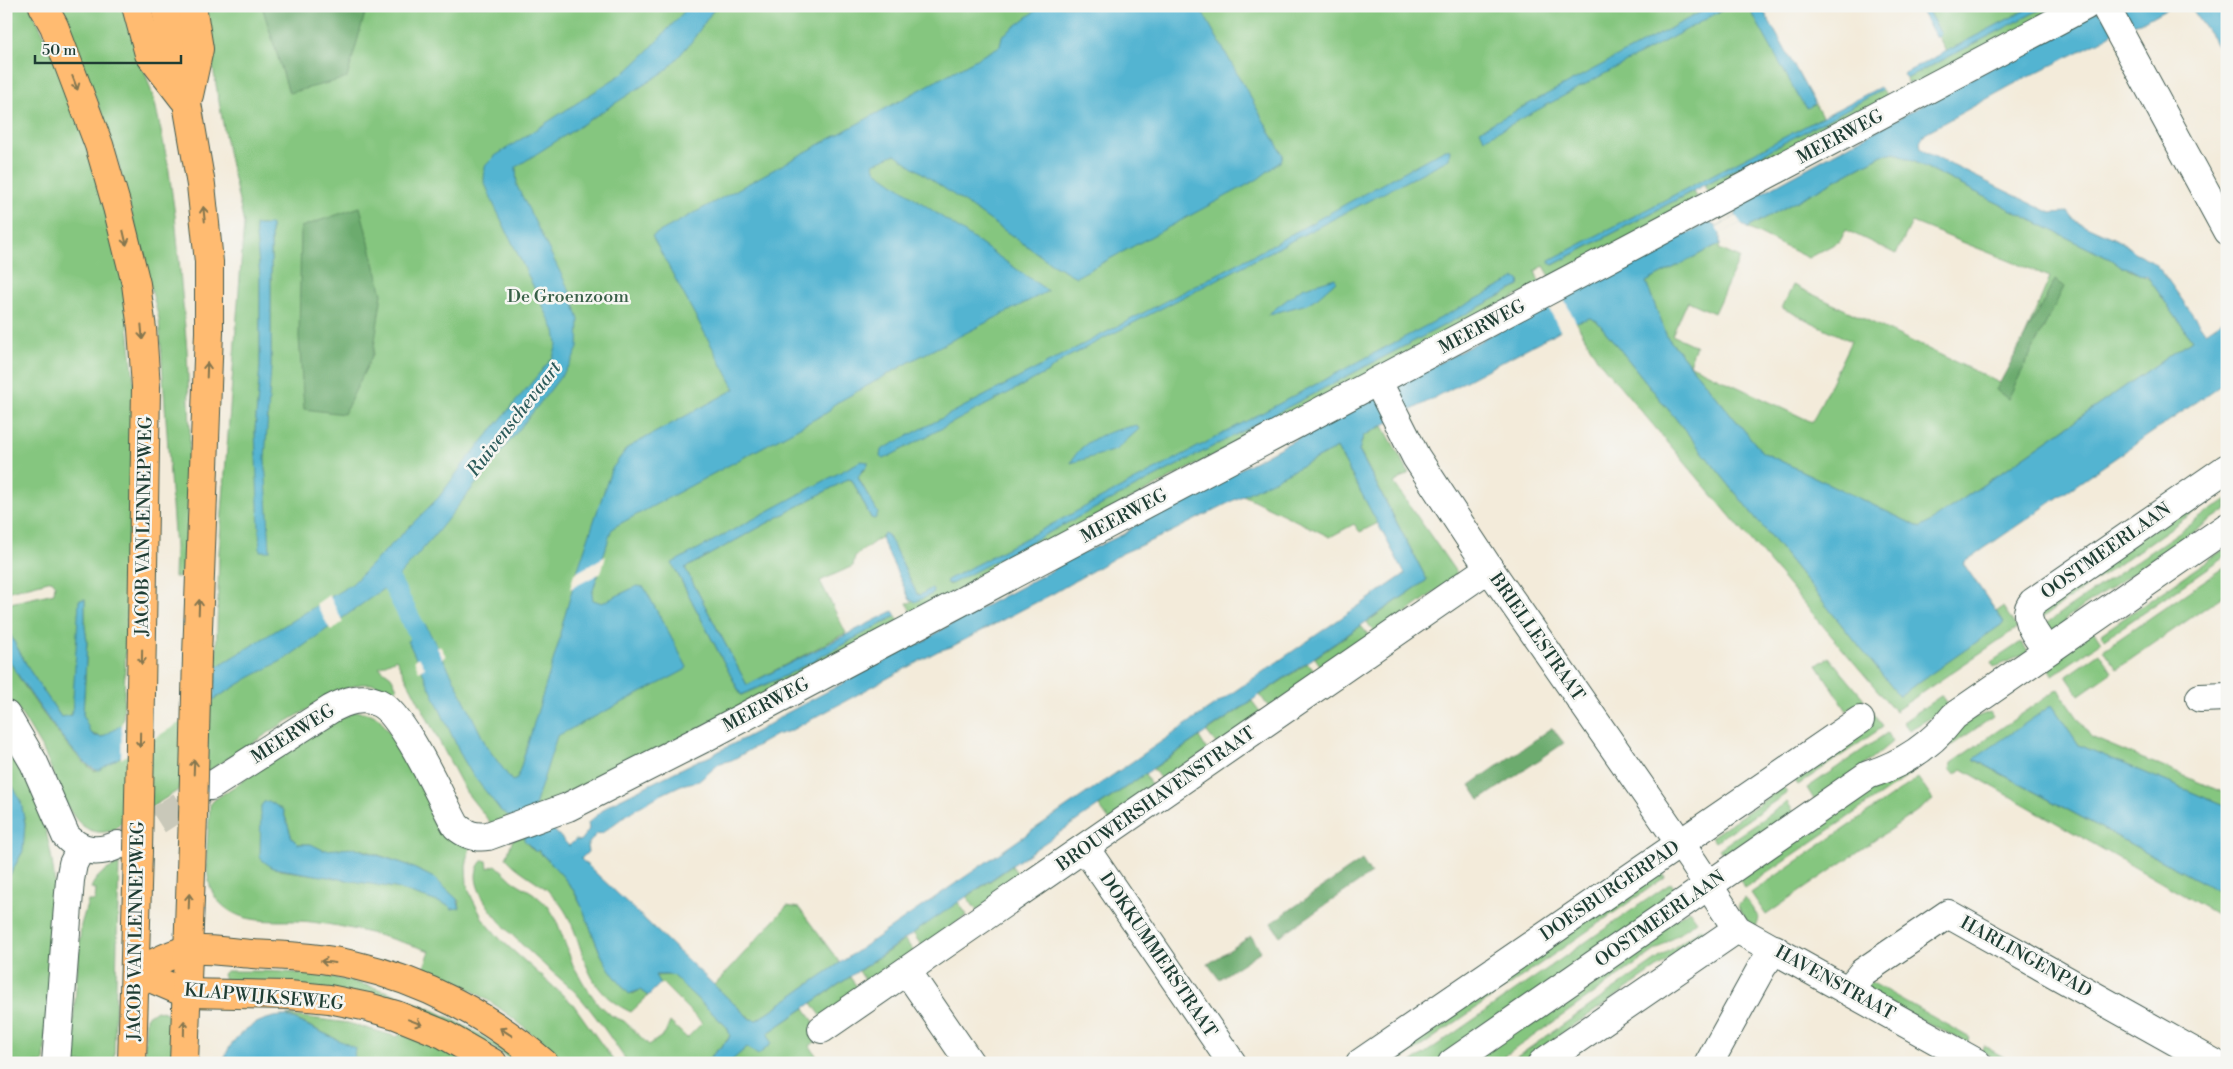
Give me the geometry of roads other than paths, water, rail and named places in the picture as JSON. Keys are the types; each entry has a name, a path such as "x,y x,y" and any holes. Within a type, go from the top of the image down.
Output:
{"main road":[{"name":"JACOB VAN LENNEPWEG","path":"43,6 54,26 98,145 118,207 136,284 142,329 146,387 141,692 128,848 136,972 132,1063"},
{"path":"136,6 149,54 187,104"},
{"path":"165,6 187,104 201,185 209,262 209,332 184,1063"},
{"path":"187,104 199,49 192,6"},
{"path":"136,972 187,950 277,955 351,964 376,971 434,993 473,1011 517,1040 544,1063"},
{"name":"KLAPWIJKSEWEG","path":"136,972 185,993 289,995 329,999 368,1007 396,1015 443,1034 486,1057 493,1063"}],"street":[{"name":"MEERWEG","path":"210,786 331,709 344,702 365,699 376,701 385,706 396,718 456,826 464,833 479,838 552,813 600,792 1380,385 2104,13 2227,231"},
{"name":"BRIELLESTRAAT","path":"1380,385 1416,457 1489,568 1708,886"},
{"name":"OOSTMEERLAAN","path":"2047,651 2032,629 2028,618 2027,610 2033,602 2227,468"},
{"name":"OOSTMEERLAAN","path":"1452,1063 1868,776 1888,751 1924,725 1954,716 2227,527"},
{"name":"BROUWERSHAVENSTRAAT","path":"822,1029 1489,568"},
{"path":"2200,698 2227,697"},
{"path":"6,715 34,763 66,836 81,848 102,851 128,848"},
{"name":"DOESBURGERPAD","path":"1360,1063 1860,720"},
{"path":"56,1063 70,880 73,864 81,848"},
{"name":"DOKKUMMERSTRAAT","path":"1085,848 1232,1063"},
{"name":"HAVENSTRAAT","path":"1708,886 1737,929 1848,990 1967,1060"},
{"name":"HARLINGENPAD","path":"1848,990 1863,972 1948,914 2214,1063"},
{"path":"1542,1063 1737,929"},
{"path":"1708,1063 1762,967 1775,949"},
{"path":"906,971 970,1063"}],"water":[{"name":"Ruivenschevaart","path":"689,6 716,6 692,41 667,70 516,167 517,186 571,294 579,320 578,348 571,363 548,393 435,535 398,577 407,594 394,601 386,587 285,659 249,678 99,770 91,767 65,741 50,722 14,668 6,651 6,627 30,671 61,717 72,715 79,600 85,599 87,641 83,714 90,732 95,736 102,737 352,584 439,497 465,462 553,357 557,344 555,331 494,205 484,181 485,166 495,156 628,70"},
{"path":"1042,6 1199,6 1283,155 1281,161 1258,179 1076,277 1051,263 895,154 873,164 876,171 1048,291 915,359 833,405 828,412 614,527 611,531 592,594 593,600 602,603 637,586 644,587 687,667 672,677 557,736 534,809 569,846 575,840 580,841 589,829 588,823 610,804 749,736 785,714 909,648 920,644 944,628 1051,571 1060,564 1126,533 1134,526 1182,500 1596,279 1600,279 1709,222 1716,227 1736,216 1736,208 1760,194 2087,15 2114,6 2171,6 2144,21 2126,25 2100,41 2012,85 1925,133 1920,142 1921,148 1927,153 2051,213 2068,212 2075,221 2122,242 2134,252 2152,261 2163,273 2205,332 2227,317 2227,381 1963,563 2004,623 1899,696 1597,321 1590,318 1576,322 1363,436 1359,451 1427,580 768,1033 771,1044 758,1055 747,1047 729,1063 704,1063 728,1040 730,1035 727,1027 672,975 655,975 660,984 648,996 640,990 629,994 609,969 603,958 574,891 538,850 536,852 524,840 524,835 511,817 501,811 472,774 462,757 408,641 419,636 425,624 487,747 512,781 517,779 560,638 577,572 611,470 627,448 735,389 652,236 1000,46 1002,36","holes":["1895,152 2110,259 2121,267 2147,276 2192,340 1921,528 1762,452 1667,337 1646,282 1720,245 1720,233 1740,223 1747,228 1882,155","1337,448 1405,574 757,1020 750,1019 581,859 588,852 587,846 596,834 602,833 629,813 658,796 681,785 699,781 720,763 732,760 776,735 790,731 938,651 951,647 1054,593 1123,553 1171,532"]},
{"path":"1712,6 1730,6 1484,139 1480,130"},
{"path":"1748,6 1761,6 1815,104 1807,108 1803,105"},
{"path":"1918,6 1925,6 1941,34 1939,37 1936,37"},
{"path":"2033,6 2047,6 1906,79 1903,74"},
{"path":"2190,6 2227,6 2227,59"},
{"path":"1880,87 1882,90 1840,113 1553,265 1549,263 1550,260"},
{"path":"1445,149 1450,150 1449,159 1064,359 1048,372 884,459 880,457 881,450 1250,257"},
{"path":"255,225 271,225 271,366 265,459 270,551 260,551 255,431 260,367 260,276"},
{"path":"1335,278 1336,281 1307,304 1267,315 1302,288"},
{"path":"1516,278 1520,281 1519,286 951,584 946,583 947,580"},
{"path":"1137,425 1139,429 1116,450 1071,463 1082,447 1090,441 1099,436"},
{"path":"861,461 868,462 868,465 858,478 878,513 875,519 871,518 852,480 848,479 685,568 747,685 893,611 896,616 785,676 741,695 672,563"},
{"path":"884,533 888,535 917,594 920,595 932,588 934,593 915,602 910,600 881,538"},
{"path":"2052,705 2079,745 2227,807 2227,896 1974,759"},
{"path":"6,773 21,802 25,824 23,851 6,882 6,830 10,819 6,811"},
{"path":"269,801 283,810 292,838 298,844 311,844 323,850 355,848 405,864 434,878 457,899 460,908 451,909 450,906 395,888 273,868 263,861 260,856 261,806 264,802"},
{"path":"287,1016 355,1048 354,1057 364,1063 223,1063 231,1045 244,1030 262,1021"}],"waterway":[{"path":"387,574 432,660"}],"tunnel":[{"path":"122,843 211,786"}],"park label":[{"name":"De Groenzoom","path":"568,296"}]}
